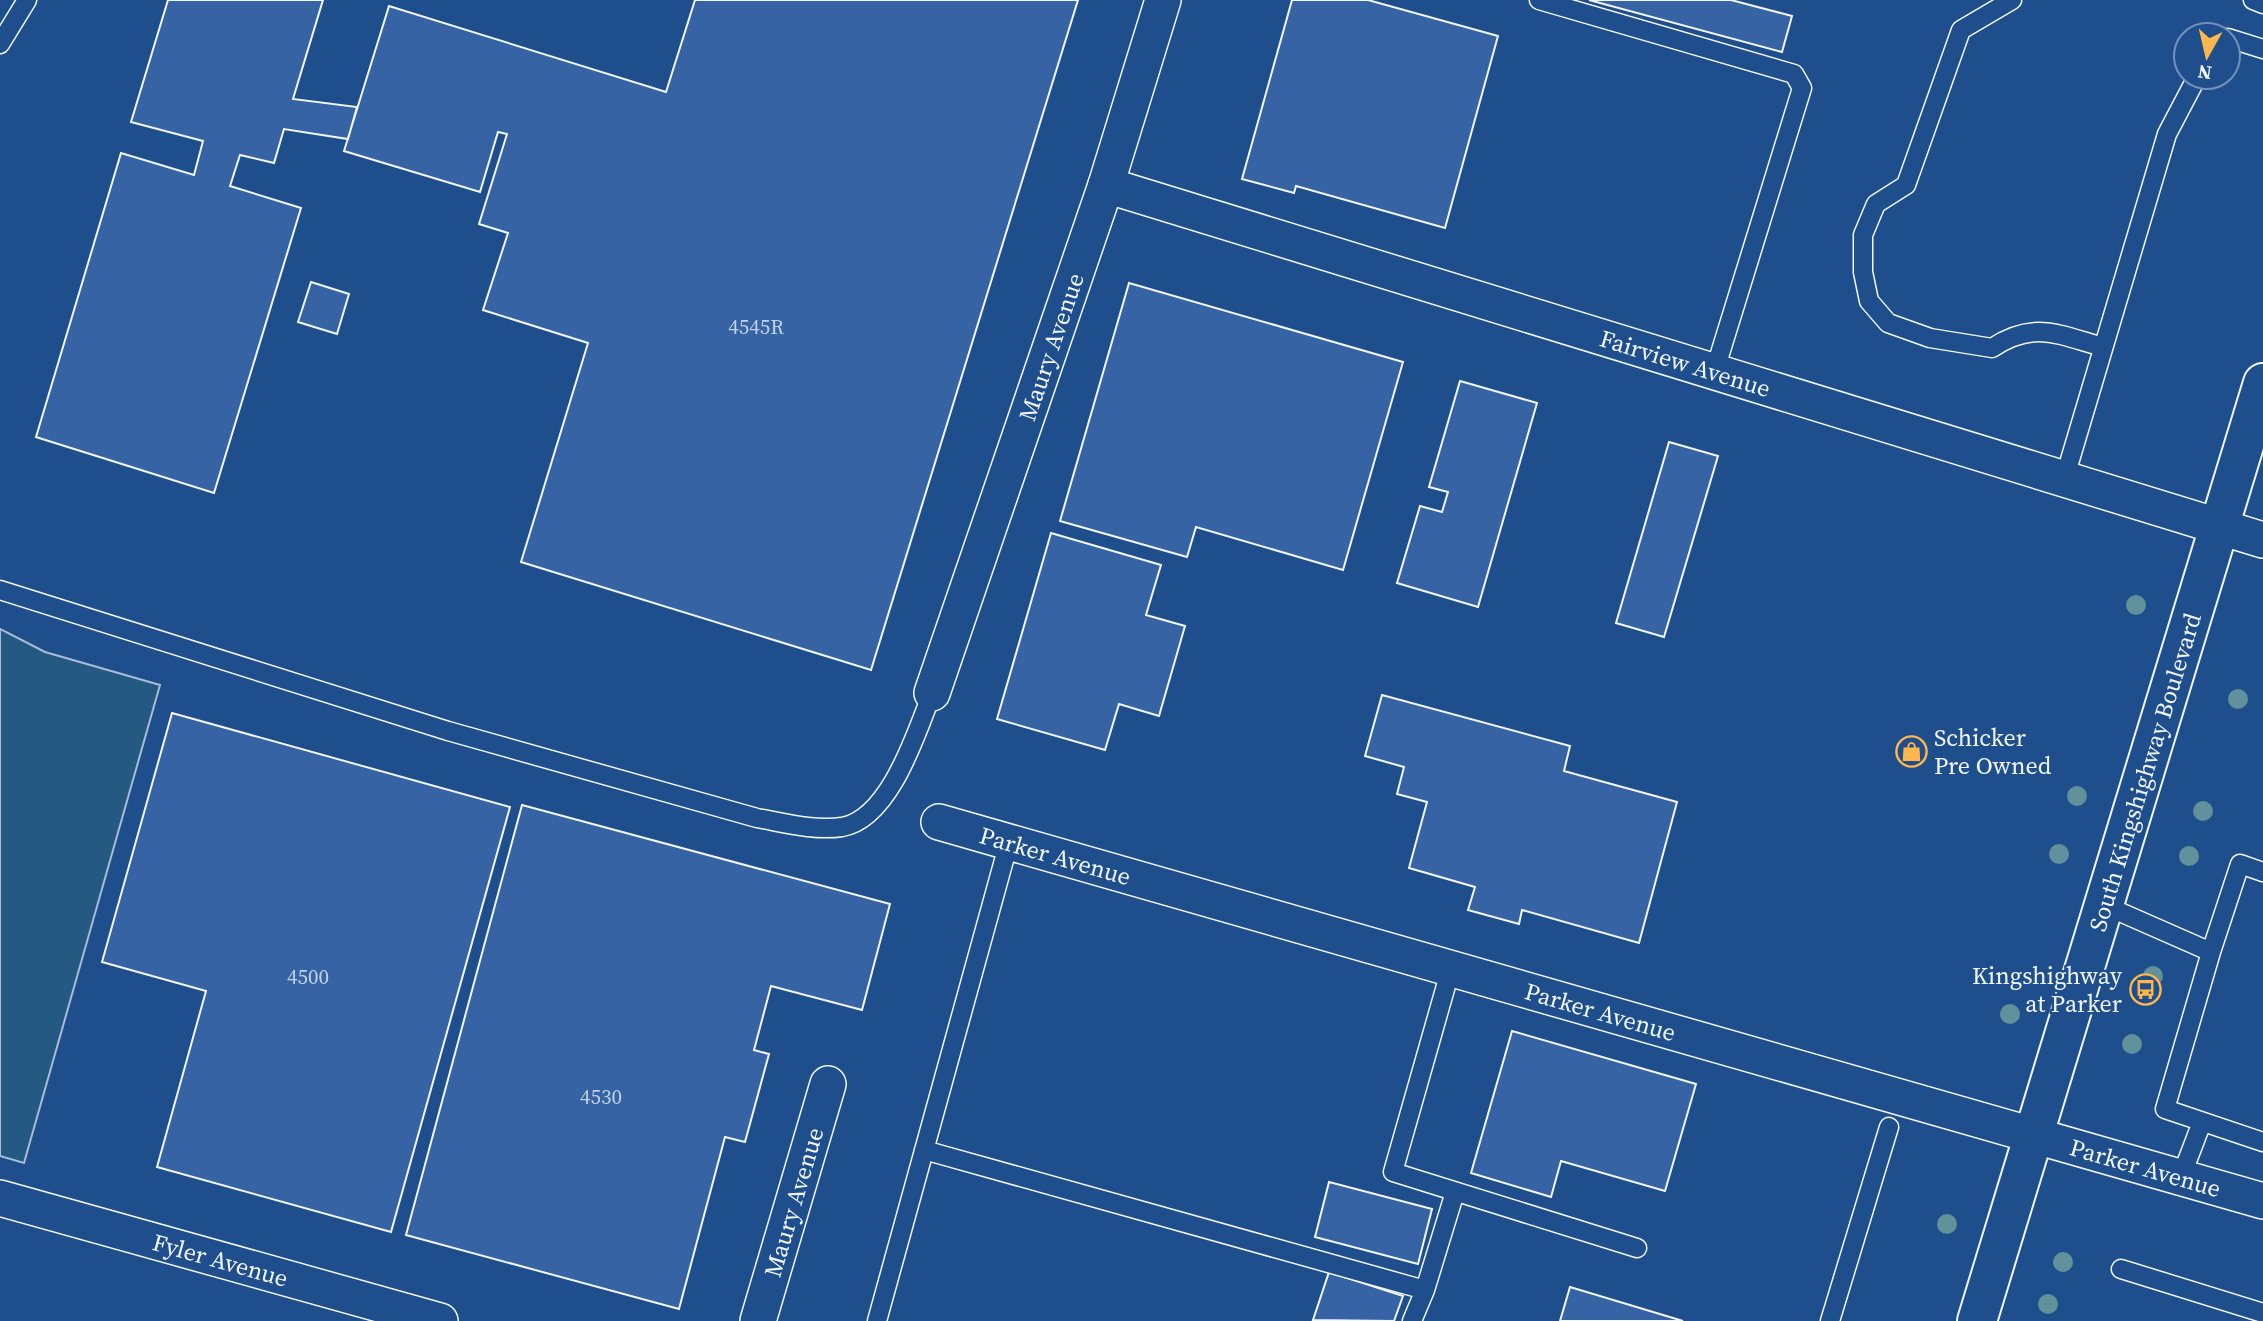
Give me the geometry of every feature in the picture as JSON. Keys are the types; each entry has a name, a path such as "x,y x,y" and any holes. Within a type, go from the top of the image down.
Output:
{"main road":[{"name":"South Kingshighway Boulevard","path":"1976,1321 2263,383"}],"street":[{"name":"Maury Avenue","path":"932,693 1106,186 1163,0"},
{"name":"Fairview Avenue","path":"1106,186 2263,540"},
{"name":"Parker Avenue","path":"939,822 2263,1201"},
{"name":"Maury Avenue","path":"758,1321 828,1084"},
{"name":"Fyler Avenue","path":"0,1198 440,1321"}],"lane":[{"path":"0,44 27,0"},
{"path":"1539,0 1794,74 1802,88 1714,373"},
{"path":"2012,0 1961,30 1906,185 1876,204 1863,235 1863,272 1868,301 1888,323 1930,338 1993,348 2011,335 2026,331 2103,347"},
{"path":"2253,0 2263,4"},
{"path":"2242,42 2263,49"},
{"path":"2064,480 2166,134 2189,91"},
{"path":"0,590 448,731 757,818 809,827 845,827 870,812 891,786 911,748 932,693"},
{"path":"877,1321 1009,842"},
{"path":"2262,1137 2202,1122 2165,1109 2240,864 2263,872"},
{"path":"2105,905 2211,952"},
{"path":"1451,968 1393,1172 1637,1248"},
{"path":"2180,1177 2202,1122"},
{"path":"1830,1321 1889,1127"},
{"path":"924,1150 1425,1290"},
{"path":"1412,1321 1425,1290 1455,1192"},
{"path":"2121,1269 2263,1313"}],"shaded area":[{"path":"0,629 45,652 160,685 24,1163 0,1156"}],"building":[{"path":"168,0 323,0 293,99 357,107 348,139 284,129 274,163 240,155 230,186 301,208 214,493 36,437 121,153 194,175 203,141 131,122"},
{"path":"695,0 1078,0 871,670 521,562 588,343 483,310 508,233 479,224 507,134 498,132 480,192 344,151 389,6 666,92"},
{"path":"1292,0 1368,0 1498,36 1445,228 1296,186 1294,193 1242,179"},
{"path":"1589,0 1731,0 1792,16 1782,52"},
{"path":"311,282 349,294 337,334 298,322"},
{"path":"1129,283 1403,362 1343,570 1196,527 1187,557 1060,521"},
{"path":"1460,381 1537,403 1478,607 1397,583 1420,506 1442,512 1448,492 1429,487"},
{"path":"1669,442 1718,456 1664,637 1616,623"},
{"path":"1051,533 1161,565 1146,615 1185,626 1159,716 1119,704 1105,750 997,719"},
{"path":"1382,695 1570,746 1564,771 1677,802 1639,943 1522,910 1519,924 1468,910 1475,887 1409,868 1427,802 1397,794 1404,767 1365,756"},
{"path":"172,713 510,807 391,1232 157,1167 206,991 102,962"},
{"path":"522,805 890,904 862,1010 771,986 754,1050 769,1054 745,1142 725,1137 679,1309 406,1235"},
{"path":"1512,1031 1696,1084 1665,1191 1561,1161 1551,1197 1471,1173"},
{"path":"1329,1182 1432,1209 1418,1264 1315,1237"},
{"path":"1329,1272 1403,1296 1394,1321 1313,1320"},
{"path":"1570,1287 1683,1321 1560,1321"}],"place":[{"name":"Schicker Pre Owned","path":"1911,751"},
{"name":"Kingshighway at Parker","path":"2145,989"}]}
